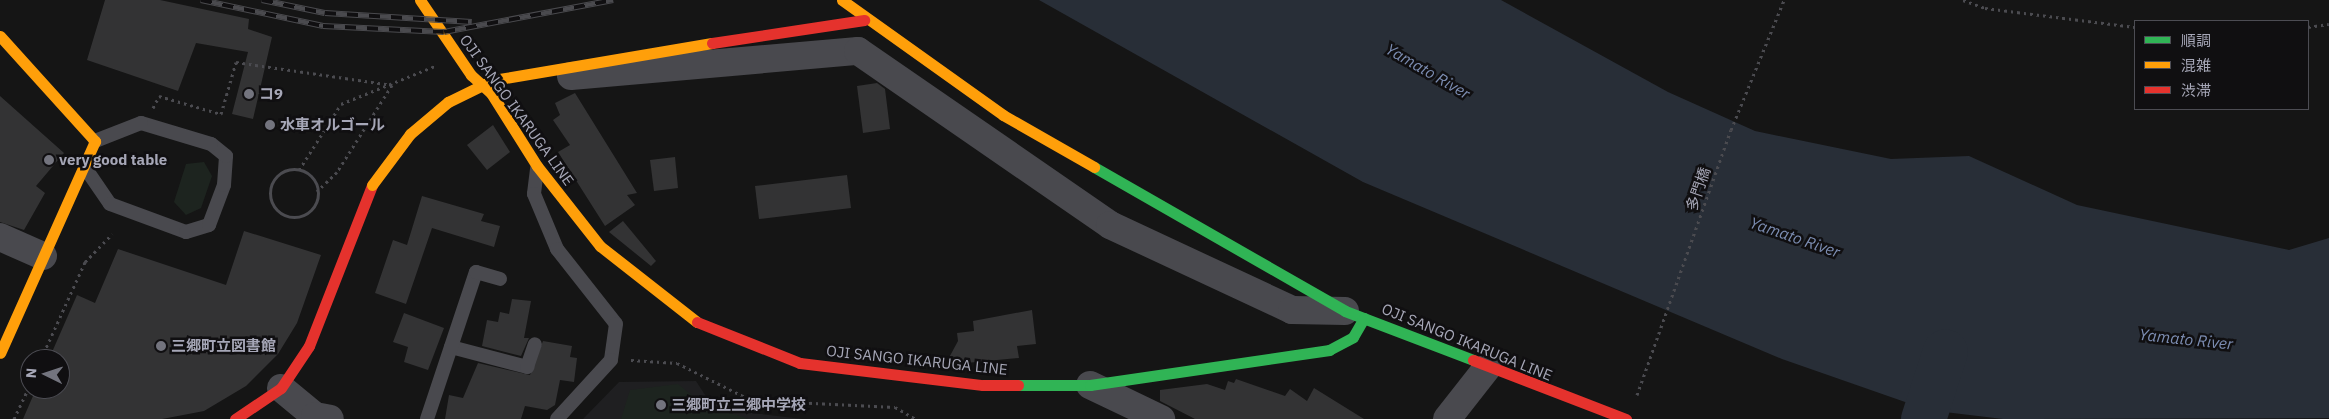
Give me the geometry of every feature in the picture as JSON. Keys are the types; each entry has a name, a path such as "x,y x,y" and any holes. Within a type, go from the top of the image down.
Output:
{"street":[{"name":"OJI SANGO IKARUGA LINE","path":"420,0 458,56 491,93 537,166 600,246 701,324 755,348 800,363 982,385 1090,385 1329,350 1353,337 1355,315 1487,368 1626,419"},
{"path":"842,0 864,20 1004,115 1122,186 1355,315"},
{"path":"235,419 281,388 309,346 372,185 410,134 448,102 493,80 540,69 864,20"},
{"path":"0,36 95,141 86,169 43,256 0,353"},
{"path":"491,93 554,77 858,51 1110,225 1292,310 1355,315"},
{"path":"0,238 43,256"},
{"path":"1447,419 1487,368"},
{"path":"1090,385 1161,419"},
{"path":"281,388 315,416 330,419"}],"lane":[{"path":"86,169 110,204 186,232 209,225 224,185 226,156 211,144 141,123 95,141"},
{"path":"537,166 534,194 557,249 596,293 616,324 611,360 558,419"},
{"path":"427,419 476,272 500,279"},
{"path":"451,348 527,367 535,344"}],"path":[{"name":"多門橋","path":"1640,388 1731,130 1784,0"},
{"path":"1963,0 1985,8 2134,27"},
{"path":"2309,27 2329,24"},
{"path":"299,170 341,104 392,85 458,56"},
{"path":"153,109 159,96 221,114 236,62 392,85"},
{"path":"317,191 311,177 299,170 284,171 273,181 270,196 277,210 301,216 313,206 317,191 337,172 392,85"},
{"path":"46,349 85,262 112,234"},
{"path":"611,360 677,363 751,400 895,407 916,419"},
{"path":"14,419 23,399"}],"shaded area":[{"path":"204,162 212,176 201,208 186,215 174,202 186,164"},
{"name":"三郷町立三郷中学校","path":"696,381 707,398 744,412 803,419 583,419 619,382"},
{"path":"678,384 699,401 748,419 621,419 630,390"}],"water":[{"name":"Yamato River","path":"1039,0 1501,0 1668,92 1755,131 1891,159 1969,156 2077,205 2289,250 2329,238 2329,418 2003,419 1928,410 1782,359 1363,182"}],"building":[{"path":"105,0 160,0 249,19 248,29 272,37 253,119 232,114 248,52 196,43 178,91 87,60"},
{"path":"877,83 885,89 890,129 863,133 857,86"},
{"path":"575,93 637,193 627,195 635,205 605,226 558,152 570,145 553,120 560,115 555,103"},
{"path":"0,96 64,153 36,186 45,193 24,230 0,222"},
{"path":"493,125 510,152 487,170 467,145"},
{"path":"675,157 678,188 654,191 650,160"},
{"path":"847,175 851,208 759,219 755,186"},
{"path":"422,196 484,214 481,221 500,226 494,247 432,228 406,304 375,293 393,240 407,245"},
{"path":"623,221 656,261 651,266 609,232"},
{"path":"244,231 321,255 297,323 278,354 246,386 204,411 162,419 23,419 32,399 70,399 70,349 53,349 77,295 95,303 118,249 226,285"},
{"path":"512,299 531,301 524,338 529,338 521,356 482,346 487,320 498,322 500,312 509,314"},
{"path":"1032,310 1036,344 1017,346 1019,358 945,365 958,341 957,333 974,331 973,321"},
{"path":"404,313 444,328 428,370 404,362 408,347 393,342"},
{"path":"543,341 572,346 570,357 577,358 574,382 560,380 555,405 547,410 525,406 521,419 445,419 449,395 463,398 478,363 530,375"},
{"path":"1236,379 1285,396 1290,389 1307,401 1314,388 1364,419 1195,419 1160,401 1160,390 1207,384 1225,390 1228,381 1234,383"}],"waterway":[{"path":"1923,419 1945,351"}],"railway":[{"path":"201,0 323,26 444,32 613,0"},
{"path":"262,0 325,13 472,22"}],"traffic: fast":[{"path":"1094,167 1345,311 1473,360"},
{"path":"1018,385 1090,385 1329,350 1353,337 1364,318"}],"traffic: slow":[{"path":"420,0 471,75 491,93 537,166 600,246 697,322"},
{"path":"842,0 1003,115 1094,167"},
{"path":"0,36 95,141 0,353"},
{"path":"372,185 410,134 448,102 493,80 712,43"}],"traffic: jam":[{"path":"712,43 864,20"},
{"path":"235,419 281,388 309,346 372,185"},
{"path":"697,322 800,363 983,385 1018,385"},
{"path":"1473,360 1626,419"}],"place":[{"name":"コ9","path":"249,94"},
{"name":"水車オルゴール","path":"270,125"},
{"name":"very good table","path":"49,160"},
{"name":"三郷町立図書館","path":"161,346"},
{"name":"三郷町立三郷中学校","path":"661,405"}]}
